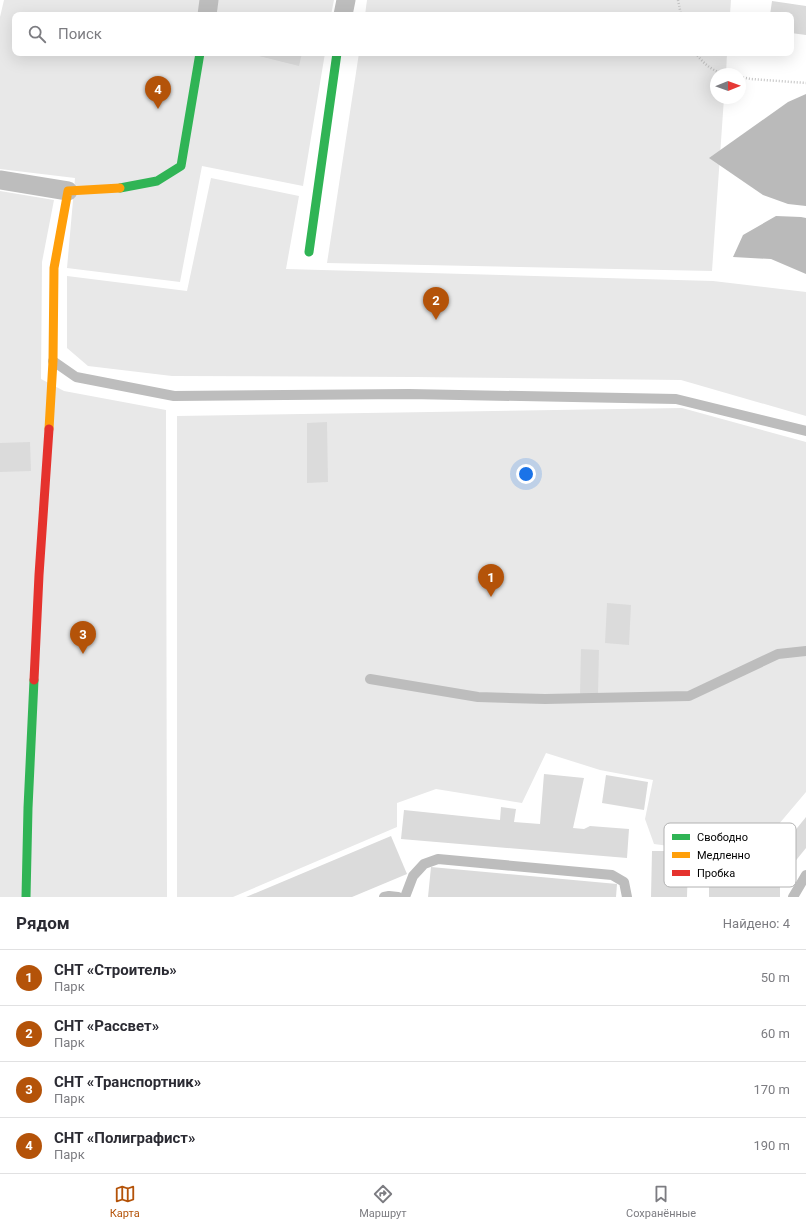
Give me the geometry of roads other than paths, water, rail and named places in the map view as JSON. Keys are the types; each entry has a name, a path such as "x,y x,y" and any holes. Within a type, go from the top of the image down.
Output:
{"street":[{"path":"207,12 209,0"},
{"path":"344,12 346,0"},
{"path":"0,180 68,190 116,189 157,181 181,166 199,56"},
{"path":"309,252 337,56"},
{"path":"26,897 28,800 39,575 53,361 54,268 68,190"}],"lane":[{"path":"53,361 76,377 174,396 410,394 676,399 806,431"},
{"path":"370,679 478,697 545,699 689,696 778,654 806,651"},
{"path":"406,897 413,876 424,864 438,859 612,875 624,882 627,897"},
{"path":"793,897 806,875"},
{"path":"384,897 398,897"}],"place":[{"name":"СНТ «Полиграфист»","path":"158,109"},
{"name":"СНТ «Рассвет»","path":"436,320"},
{"name":"СНТ «Строитель»","path":"491,597"},
{"name":"СНТ «Транспортник»","path":"83,654"}]}
